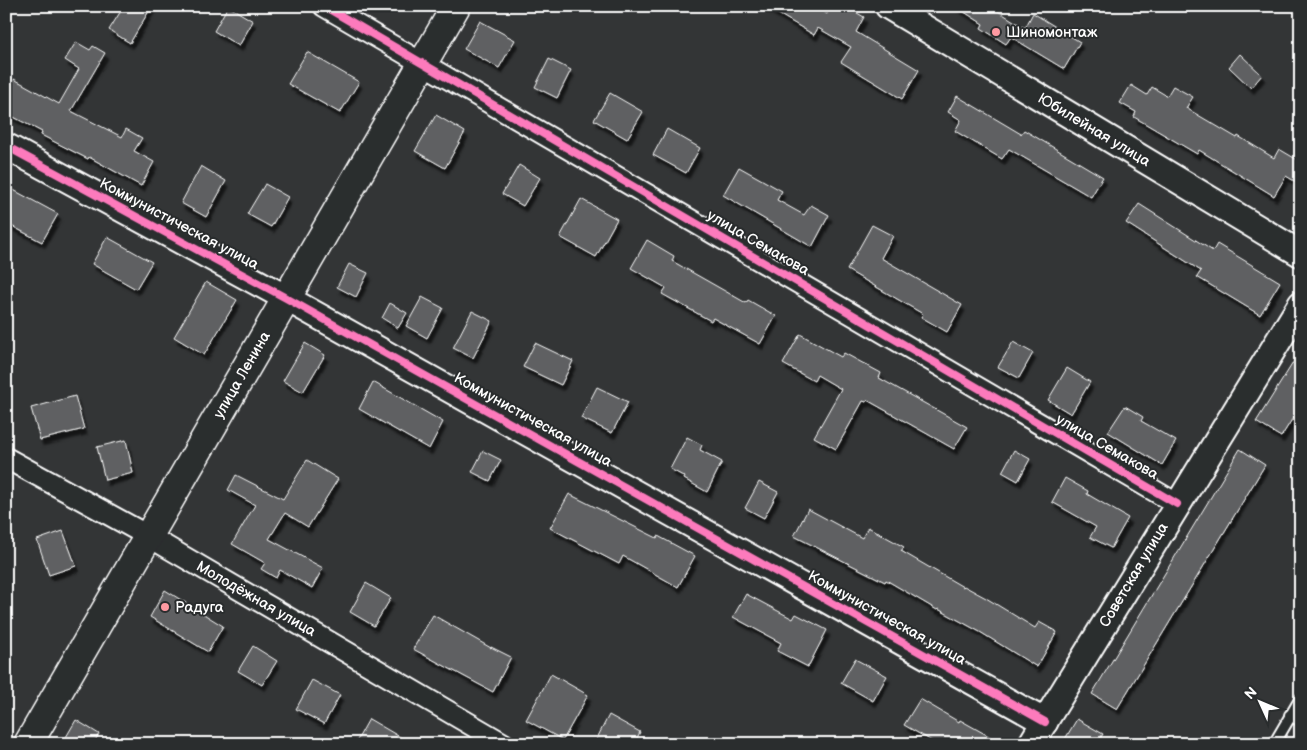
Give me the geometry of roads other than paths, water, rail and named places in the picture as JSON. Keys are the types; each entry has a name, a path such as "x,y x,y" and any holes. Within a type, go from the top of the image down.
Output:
{"main road":[{"name":"улица Ленина","path":"28,744 456,6"}],"street":[{"name":"улица Семакова","path":"324,6 1177,504"},
{"name":"Юбилейная улица","path":"888,6 1301,254"},
{"name":"Коммунистическая улица","path":"6,146 286,298 1044,722"},
{"name":"Советская улица","path":"1031,744 1301,304"},
{"name":"Молодёжная улица","path":"6,458 148,536 504,744"}],"lane":[{"path":"1274,744 1301,698"},
{"path":"1290,715 1301,721"}],"place":[{"name":"Шиномонтаж","path":"996,32"},
{"name":"Радуга","path":"165,607"}]}
